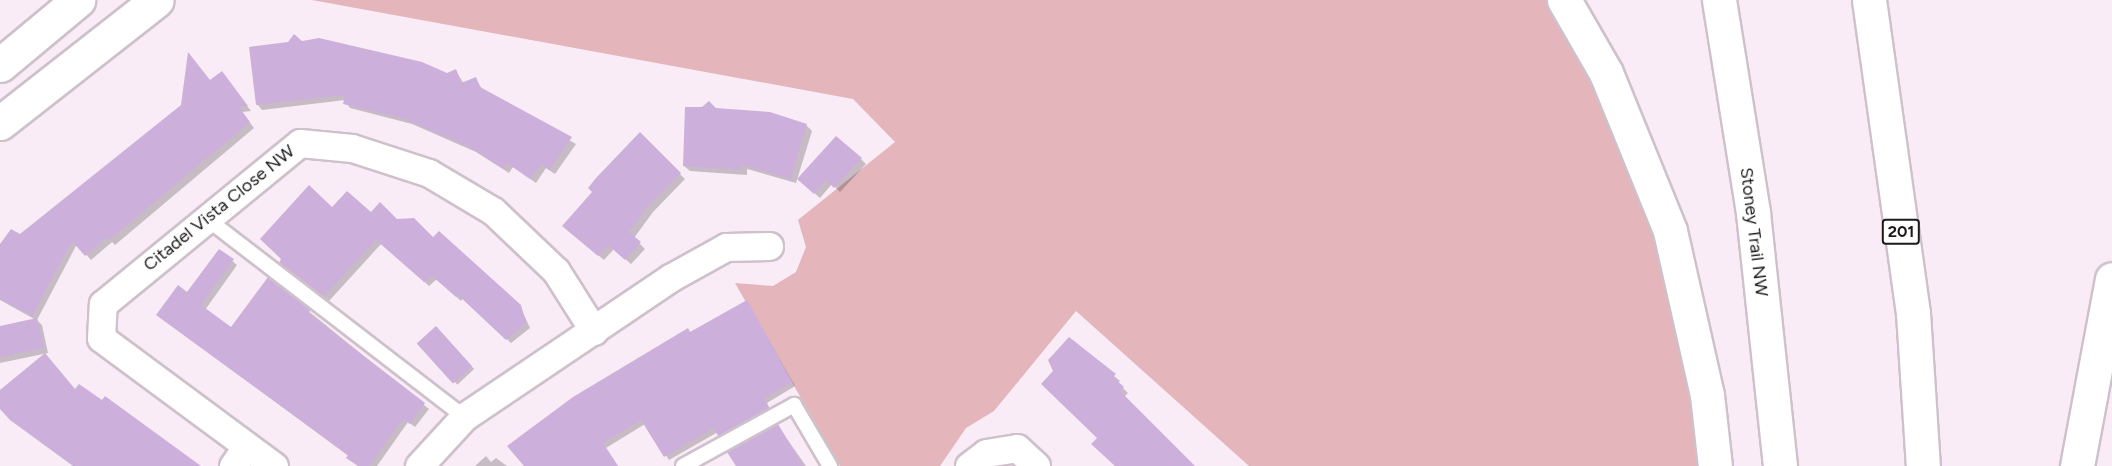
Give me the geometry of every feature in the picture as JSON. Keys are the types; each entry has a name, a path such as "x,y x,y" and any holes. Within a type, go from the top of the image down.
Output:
{"main road":[{"path":"0,65 78,0"},
{"path":"0,123 157,0"},
{"path":"1564,0 1606,73 1670,231 1703,374 1715,466"},
{"name":"Stoney Trail NW","path":"1719,0 1753,213 1780,466"},
{"name":"201","path":"1869,0 1913,313 1923,466"},
{"path":"2077,466 2112,279"}],"street":[{"name":"Citadel Vista Close NW","path":"274,466 240,456 101,338 103,304 300,143 352,148 429,174 493,211 556,271 594,332"},
{"path":"419,466 464,417 594,332 670,278 726,247 769,246"},
{"path":"969,466 986,453 1017,448 1036,466"}],"lane":[{"path":"206,218 464,417"},
{"path":"683,466 794,405 830,466"}],"shaded area":[{"path":"312,0 1554,0 1641,170 1707,466 1249,466 1076,311 994,411 966,428 940,466 840,466 735,283 773,286 796,272 806,247 798,220 895,142 853,99"}],"building":[{"path":"294,34 302,41 319,38 422,62 447,73 456,69 461,83 476,77 480,87 572,137 549,170 541,164 530,179 507,163 504,169 469,147 405,119 343,104 345,95 256,105 249,47 288,42"},
{"path":"188,52 210,80 222,71 248,106 239,107 250,122 109,240 106,238 85,256 72,241 32,316 0,299 0,244 11,229 20,234 181,105"},
{"path":"709,101 716,108 770,112 807,124 791,179 742,165 742,170 683,166 685,107 702,107"},
{"path":"640,132 681,173 648,206 629,232 641,242 625,260 608,245 598,256 562,226 592,192 588,188 596,178"},
{"path":"836,136 862,158 834,188 826,180 814,194 797,179"},
{"path":"309,185 332,207 347,191 371,212 380,202 397,219 414,218 433,237 439,231 521,305 526,323 506,340 458,295 456,297 432,276 424,282 376,240 323,297 279,263 281,259 260,239"},
{"path":"219,249 234,259 201,305 231,327 268,277 311,310 308,313 425,403 410,424 403,419 369,466 358,466 346,458 348,455 156,315 178,285 187,292"},
{"path":"747,300 792,382 764,399 769,408 718,436 714,428 664,457 641,420 603,443 618,466 524,466 507,446 573,397 688,328 690,332"},
{"path":"37,318 44,348 0,357 0,326"},
{"path":"436,326 472,366 453,384 417,343"},
{"path":"1069,337 1116,374 1113,377 1124,387 1120,391 1195,466 1115,466 1091,444 1097,438 1041,384 1053,371 1048,360"},
{"path":"45,353 75,389 79,384 102,400 105,396 201,466 73,466 10,420 0,409 0,390"},
{"path":"778,424 803,466 736,466 727,452"}]}
